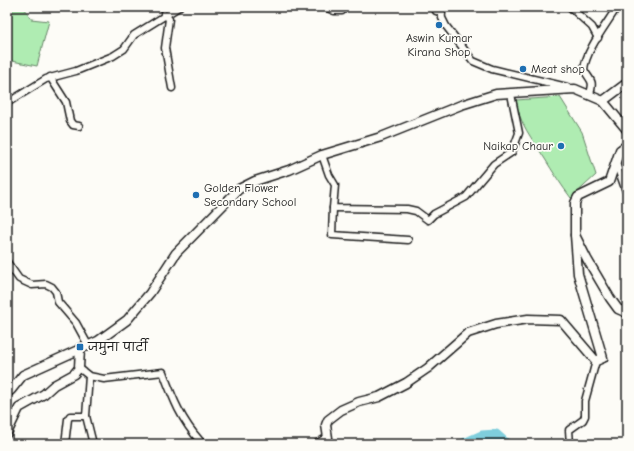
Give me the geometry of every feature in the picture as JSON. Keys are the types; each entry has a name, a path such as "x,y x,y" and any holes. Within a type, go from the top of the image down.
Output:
{"street":[{"path":"7,103 50,78 76,71 113,56 124,49 134,35 164,14 179,7"},
{"path":"325,7 334,11 342,11 343,7"},
{"path":"434,7 436,11 441,10 446,26 473,62 590,94 603,101 627,130"},
{"path":"570,7 592,27 598,38"},
{"path":"590,94 593,85 584,70 584,66 598,38 617,7"},
{"path":"164,14 169,19 165,48 172,88"},
{"path":"50,78 66,102 70,121 73,125 79,126"},
{"path":"603,101 627,83"},
{"path":"7,393 12,390 23,375 98,341 127,320 150,293 176,253 224,202 239,189 255,181 289,170 322,155 382,137 461,105 496,94 575,89"},
{"path":"333,208 407,209 416,212 428,220 434,214 466,197 494,164 512,152 519,133 511,94"},
{"path":"596,361 603,358 603,354 578,274 575,235 575,203 578,197 609,182 620,150 627,145"},
{"path":"322,155 329,175 335,185 332,235 408,240"},
{"path":"616,163 627,194"},
{"path":"575,235 610,298 618,309 627,313"},
{"path":"7,262 19,279 32,285 46,284 52,287 56,292 58,302 76,323 88,345"},
{"path":"318,444 328,438 326,425 333,415 359,402 379,397 406,383 428,368 468,332 496,324 528,319 561,320 596,361"},
{"path":"7,433 19,408 44,394 54,385 74,374 79,368 80,348"},
{"path":"570,444 569,430 583,420 585,416 585,401 596,361"},
{"path":"79,368 89,376 104,379 163,372 174,402 186,426 201,442"},
{"path":"89,376 86,416 93,444"},
{"path":"64,444 68,419 70,416 86,416"}],"green space":[{"path":"7,7 24,7 31,19 49,21 37,66 7,60"},
{"name":"Naikap Chaur","path":"560,97 582,132 596,175 571,198 527,131 517,108 516,100"}],"waterway":[{"path":"464,444 482,436 496,435 506,444"}],"place":[{"name":"Aswin Kumar Kirana Shop","path":"439,25"},
{"name":"Meat shop","path":"523,69"},
{"name":"Naikap Chaur","path":"561,146"},
{"name":"Golden Flower Secondary School","path":"196,195"},
{"name":"जमुना पार्टी","path":"80,347"}]}
